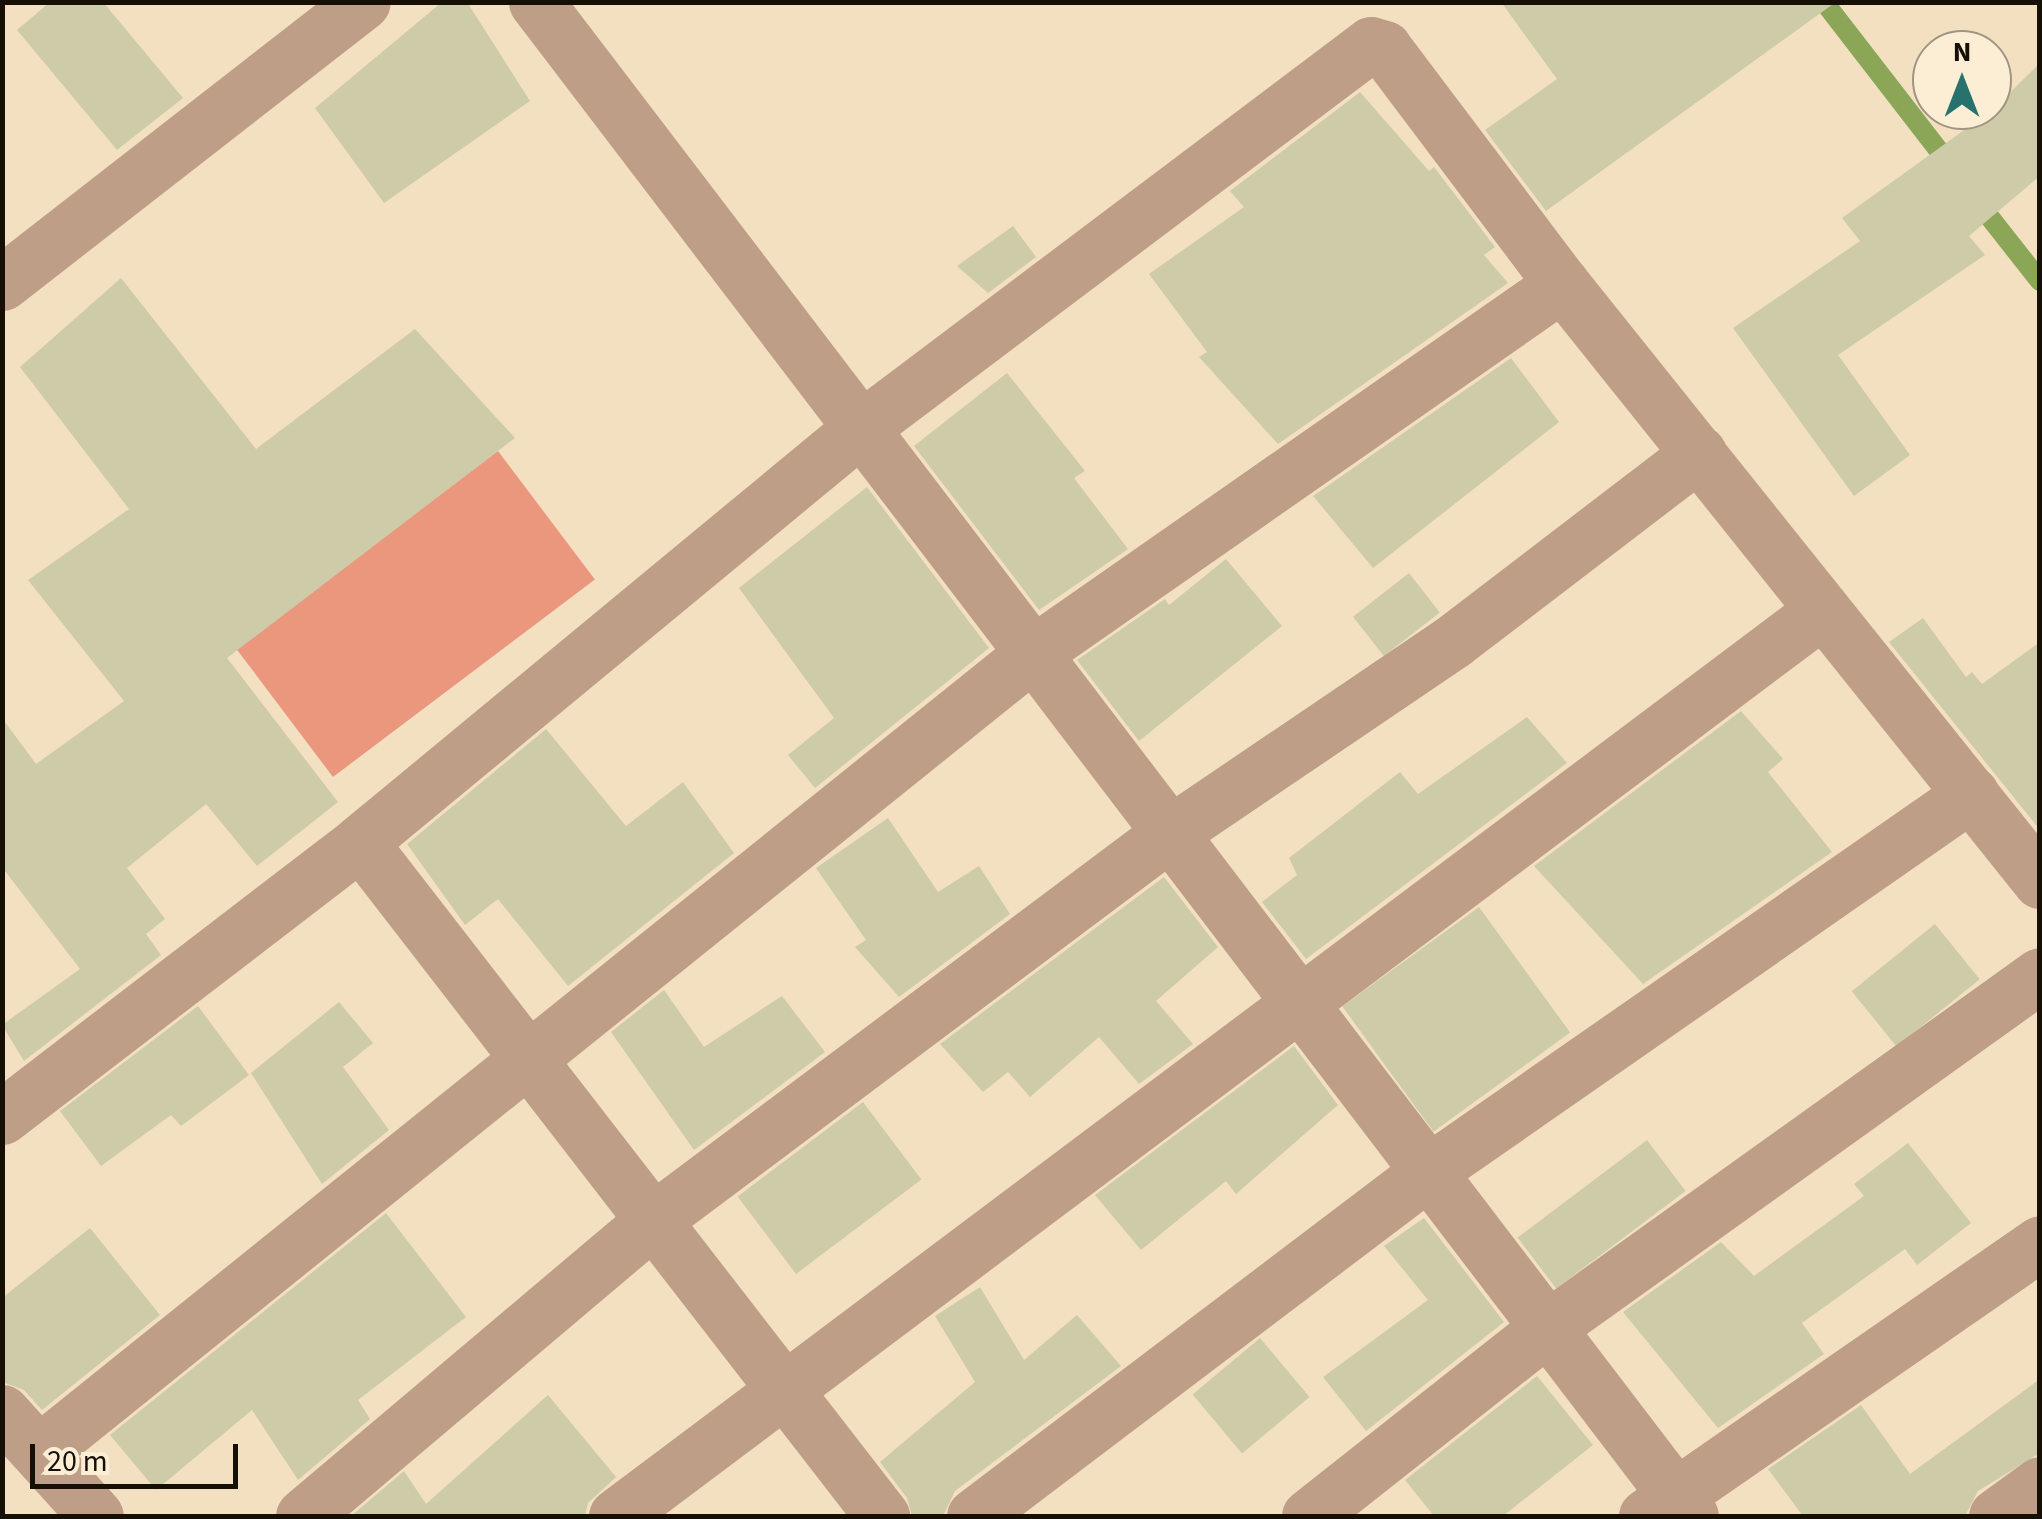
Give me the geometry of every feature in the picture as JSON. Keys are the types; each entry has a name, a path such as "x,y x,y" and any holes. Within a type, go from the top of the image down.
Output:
{"street":[{"path":"2,283 363,2"},
{"path":"536,2 1301,1005 1432,1170 1671,1509 2040,1243"},
{"path":"2,1117 360,842 861,428 1371,44 1384,48 1562,284 2040,880"},
{"path":"39,1452 1034,654 1562,284"},
{"path":"304,1516 653,1220 1170,833 1452,642 1699,454"},
{"path":"616,1516 1823,610"},
{"path":"974,1516 1432,1170 1971,794"},
{"path":"360,842 882,1516"},
{"path":"1308,1516 1547,1328 2040,975"},
{"path":"2,1412 96,1516"},
{"path":"1996,1516 2040,1484"}],"shaded area":[{"path":"498,451 595,580 333,777 236,648"}],"building":[{"path":"50,2 103,2 183,98 117,150 17,30"},
{"path":"442,2 467,2 530,101 384,203 315,108"},
{"path":"1501,2 1836,2 1546,211 1485,130 1557,79"},
{"path":"2040,63 2040,176 1969,236 1985,255 1838,355 1910,455 1854,496 1733,328 1860,241 1842,218 1964,130 2012,130 2012,90"},
{"path":"1360,92 1429,171 1434,167 1495,247 1484,255 1508,283 1278,444 1199,357 1207,352 1149,274 1244,207 1230,191"},
{"path":"1013,226 1036,257 988,293 957,266"},
{"path":"121,278 256,449 415,329 515,438 227,658 338,802 257,866 206,804 127,868 165,919 146,934 161,955 24,1061 2,1025 80,969 2,867 2,718 36,764 124,701 28,580 129,509 20,367"},
{"path":"1511,358 1559,422 1373,568 1313,496"},
{"path":"1007,373 1085,471 1074,478 1128,549 1039,610 914,446"},
{"path":"867,487 989,648 815,788 788,755 834,718 739,588"},
{"path":"1226,559 1282,626 1139,741 1077,660 1165,599 1169,605"},
{"path":"1409,573 1440,612 1384,656 1353,617"},
{"path":"1923,618 1966,677 1972,672 1982,684 2040,642 2040,830 1889,642"},
{"path":"1741,711 1783,759 1768,772 1832,852 1643,984 1534,866"},
{"path":"1527,717 1567,763 1306,959 1262,902 1297,875 1289,858 1400,772 1418,794"},
{"path":"546,729 626,826 683,782 734,853 568,986 498,899 465,925 407,844"},
{"path":"888,818 938,892 979,866 1010,914 899,997 855,947 866,940 816,868"},
{"path":"1164,877 1218,947 1156,1001 1193,1044 1139,1084 1099,1037 1030,1097 1008,1072 983,1092 940,1044"},
{"path":"1479,907 1570,1032 1433,1132 1342,1006"},
{"path":"1935,924 1980,979 1897,1047 1852,991"},
{"path":"664,990 704,1047 782,996 825,1052 694,1150 611,1032"},
{"path":"339,1002 373,1043 343,1067 389,1130 322,1184 251,1073"},
{"path":"198,1006 249,1075 181,1126 171,1115 101,1166 60,1111"},
{"path":"1294,1046 1338,1105 1236,1194 1226,1181 1141,1250 1095,1195"},
{"path":"863,1102 921,1179 796,1274 738,1196"},
{"path":"1647,1140 1686,1191 1556,1289 1518,1237"},
{"path":"1908,1143 1971,1223 1917,1265 1905,1249 1802,1323 1824,1354 1718,1428 1623,1312 1721,1242 1754,1276 1864,1196 1854,1184"},
{"path":"386,1213 466,1317 358,1400 370,1419 298,1480 252,1410 156,1490 110,1435"},
{"path":"1424,1218 1504,1322 1366,1431 1323,1377 1428,1300 1384,1246"},
{"path":"90,1228 160,1315 42,1410 24,1390 2,1382 2,1298"},
{"path":"980,1287 1024,1360 1077,1315 1121,1366 955,1491 943,1516 912,1516 907,1498 880,1462 975,1382 935,1316"},
{"path":"1260,1338 1309,1397 1242,1454 1193,1395"},
{"path":"1537,1376 1593,1445 1503,1516 1434,1516 1405,1480"},
{"path":"2040,1379 2040,1453 1978,1491 1965,1516 1803,1516 1768,1469 1861,1405 1910,1474"},
{"path":"548,1395 616,1477 588,1503 585,1516 351,1516 404,1471 426,1504"}],"waterway":[{"path":"1824,2 1953,169"},
{"path":"1973,196 2040,281"}]}
